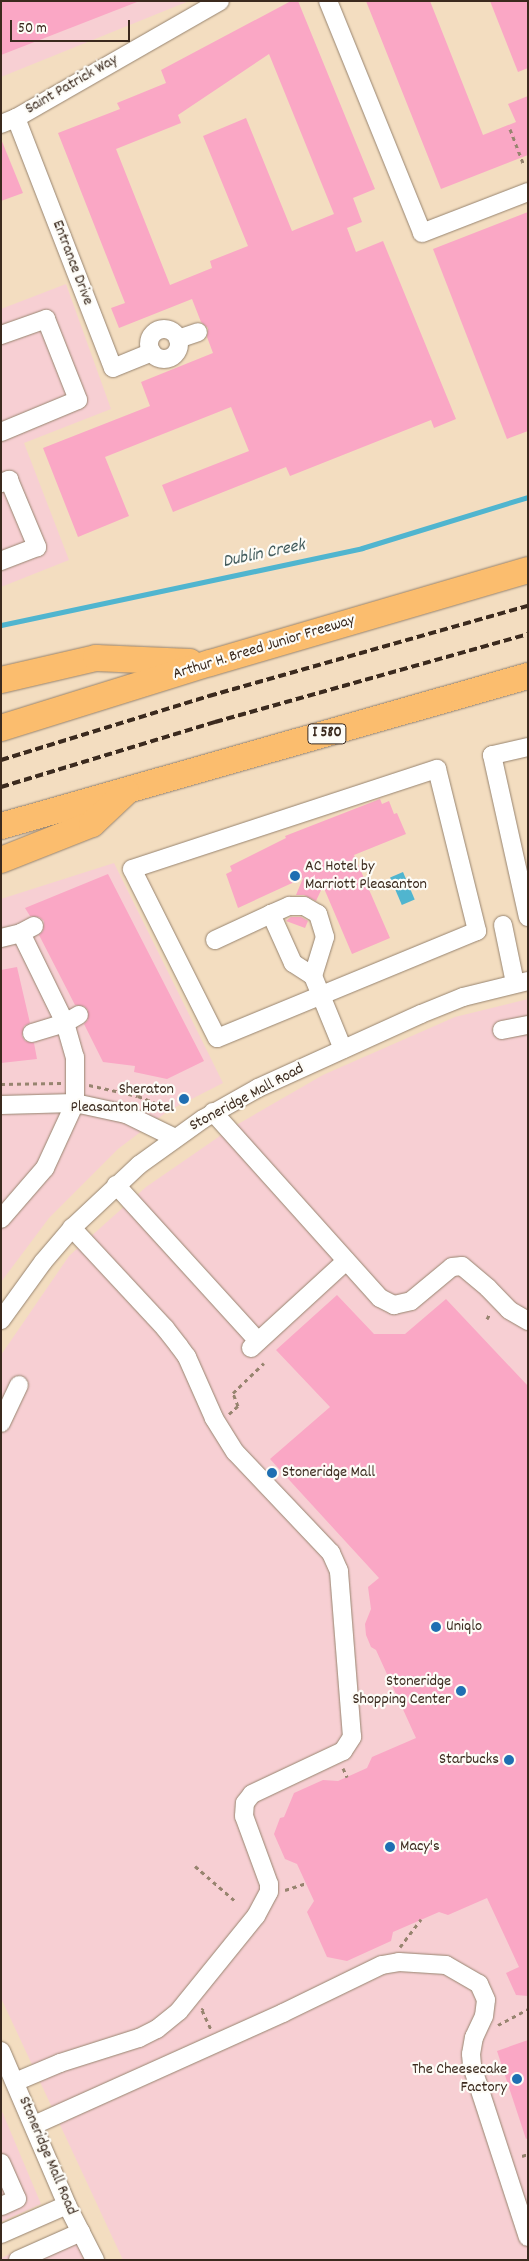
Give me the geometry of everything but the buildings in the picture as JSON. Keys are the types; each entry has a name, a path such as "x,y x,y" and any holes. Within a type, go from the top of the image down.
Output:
{"highway":[{"name":"Arthur H. Breed Junior Freeway","path":"1,728 210,663 528,570"},
{"path":"1,680 96,658 210,663"},
{"name":"I 580","path":"1,826 80,802 126,792 528,676"},
{"path":"1,860 92,824 126,792"}],"street":[{"name":"Saint Patrick Way","path":"8,121 220,1"},
{"path":"328,1 422,233 528,192"},
{"name":"Entrance Drive","path":"8,121 113,368 152,352 159,358 172,357 178,350 178,339 198,332"},
{"path":"1,335 46,319 78,400 1,432"},
{"path":"1,483 9,480 37,547 1,561"},
{"path":"528,747 492,755 528,917"},
{"path":"437,769 477,931 321,995 217,1038 132,868 437,769"},
{"path":"215,940 289,906 304,906 318,914 326,938 313,976"},
{"path":"271,914 293,963 313,976 343,1049"},
{"path":"503,925 521,982"},
{"path":"1,938 28,929 72,1019 75,1057 75,1103 45,1168 1,1219"},
{"name":"Stoneridge Mall Road","path":"1,1320 43,1262 72,1228 116,1185 175,1138 213,1112 258,1088 463,997 521,982"},
{"path":"32,1033 72,1019"},
{"path":"502,1030 528,1025"},
{"path":"1,1105 75,1103 126,1114 175,1138"},
{"path":"213,1112 380,1298 394,1305 411,1301 452,1267 462,1266 488,1288 509,1310 528,1321"},
{"path":"116,1185 254,1345 346,1261"},
{"path":"15,2082 60,2063 139,2038 157,2030 179,2011 256,1916 269,1892 269,1884 244,1816 245,1803 252,1794 343,1751 352,1737 339,1571 331,1553 235,1452 214,1418 187,1357 174,1340 72,1228"},
{"path":"1,1423 18,1385"},
{"path":"34,2125 382,1965 399,1962 446,1964 479,1984 486,2000 484,2016 474,2037 471,2054 472,2066 528,2236"},
{"name":"Stoneridge Mall Road","path":"1,2051 67,2205 94,2260"},
{"path":"1,2163 17,2199 1,2206"},
{"path":"1,2234 67,2205"},
{"path":"18,2260 81,2232"}],"path":[{"path":"510,129 524,166"},
{"path":"226,1416 238,1406 233,1394 264,1363"},
{"path":"195,1866 234,1900"},
{"path":"280,1891 306,1882"},
{"path":"399,1962 400,1945 421,1919"},
{"path":"201,1984 213,1994 202,2010 217,2042"},
{"path":"490,2028 528,2009"},
{"path":"522,2156 528,2154"}],"shaded area":[{"path":"1,1 189,1 1,77"},
{"path":"66,284 111,409 24,443 69,560 1,587 1,309"},
{"path":"114,863 223,1083 168,1111 118,1149 49,1218 1,1282 1,899"},
{"name":"Stoneridge Shopping Center","path":"528,999 528,2260 123,2260 1,1998 1,1355 69,1256 146,1187 233,1127 323,1075 455,1017"},
{"path":"1,2109 41,2204 1,2222"},
{"path":"74,2226 94,2260 1,2260 1,2258"}],"water":[{"path":"403,872 415,900 402,905 390,877"}],"waterway":[{"name":"Dublin Creek","path":"1,625 362,548 528,497"}],"railway":[{"path":"1,760 209,696 528,606"},
{"path":"1,787 215,722 528,634"}],"place":[{"name":"AC Hotel by Marriott Pleasanton","path":"295,876"},
{"name":"Sheraton Pleasanton Hotel","path":"184,1099"},
{"name":"Stoneridge Mall","path":"272,1473"},
{"name":"Uniqlo","path":"436,1627"},
{"name":"Stoneridge Shopping Center","path":"461,1691"},
{"name":"Starbucks","path":"509,1760"},
{"name":"Macy's","path":"390,1847"},
{"name":"The Cheesecake Factory","path":"517,2079"}]}
